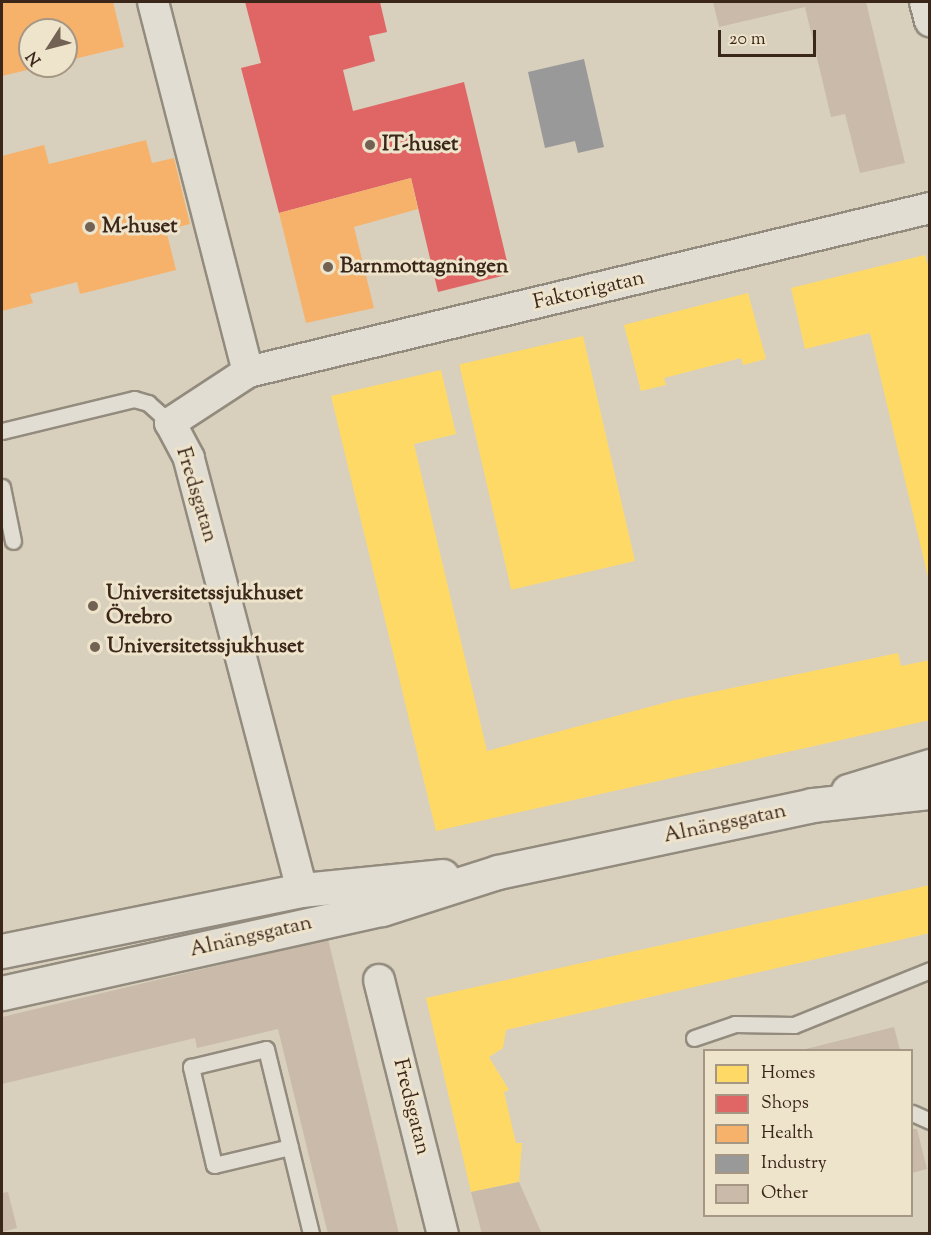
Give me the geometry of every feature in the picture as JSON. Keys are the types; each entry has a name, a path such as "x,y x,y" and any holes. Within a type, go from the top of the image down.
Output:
{"main road":[{"name":"Alnängsgatan","path":"812,805 930,766"},
{"name":"Alnängsgatan","path":"2,993 310,923 382,909 498,872 812,805 930,792"},
{"name":"Alnängsgatan","path":"2,951 302,890 498,872"},
{"path":"302,890 310,923"}],"street":[{"path":"153,2 248,372"},
{"path":"925,2 930,21"},
{"name":"Faktorigatan","path":"248,372 930,207"},
{"name":"Fredsgatan","path":"248,372 170,423 189,458 302,890"},
{"name":"Fredsgatan","path":"379,980 443,1233"}],"lane":[{"path":"2,431 134,399 148,403 170,423"},
{"path":"2,487 14,541"},
{"path":"694,1038 735,1024 794,1025 930,969"},
{"path":"290,1147 214,1165 191,1067 266,1049 290,1147 311,1233"},
{"path":"913,1114 930,1122"}],"building: Homes":[{"path":"925,255 930,271 929,581 870,333 805,349 791,288"},
{"path":"748,293 766,359 743,365 741,358 664,378 666,385 641,391 624,325"},
{"path":"583,336 635,561 511,590 459,365"},
{"path":"441,370 456,434 414,444 487,751 675,700 898,653 901,666 930,660 930,720 436,831 331,396"},
{"path":"930,885 930,933 506,1030 503,1048 489,1057 509,1090 504,1092 516,1143 522,1143 519,1182 471,1192 426,998"}],"building: Shops":[{"name":"IT-huset","path":"245,2 380,2 387,32 369,36 375,61 343,70 353,111 464,82 510,274 438,292 411,178 279,213 241,68 261,63"}],"building: Health":[{"path":"2,2 113,2 124,47 78,58 78,18 18,18 18,72 2,76"},
{"name":"M-huset","path":"146,140 152,163 174,158 190,224 166,230 176,270 80,294 77,282 30,294 33,303 2,311 2,156 44,145 49,164"},
{"name":"Barnmottagningen","path":"411,178 418,209 354,227 374,308 306,323 279,213"}],"building: Industry":[{"path":"584,59 604,147 578,153 575,141 545,148 528,72"}],"building: Other":[{"path":"713,2 866,2 905,163 860,173 845,114 831,117 805,7 719,27"},
{"path":"328,939 399,1234 328,1234 278,1029 197,1048 195,1038 2,1084 2,1017"},
{"path":"894,1027 900,1049 806,1049"},
{"path":"913,1129 917,1129 927,1169 913,1173"},
{"path":"519,1182 542,1234 482,1234 471,1192"},
{"path":"8,1192 17,1228 2,1232 2,1193"}],"place":[{"name":"IT-huset","path":"370,145"},
{"name":"M-huset","path":"90,227"},
{"name":"Barnmottagningen","path":"328,267"},
{"name":"Universitetssjukhuset Örebro","path":"93,606"},
{"name":"Universitetssjukhuset","path":"95,647"}]}
